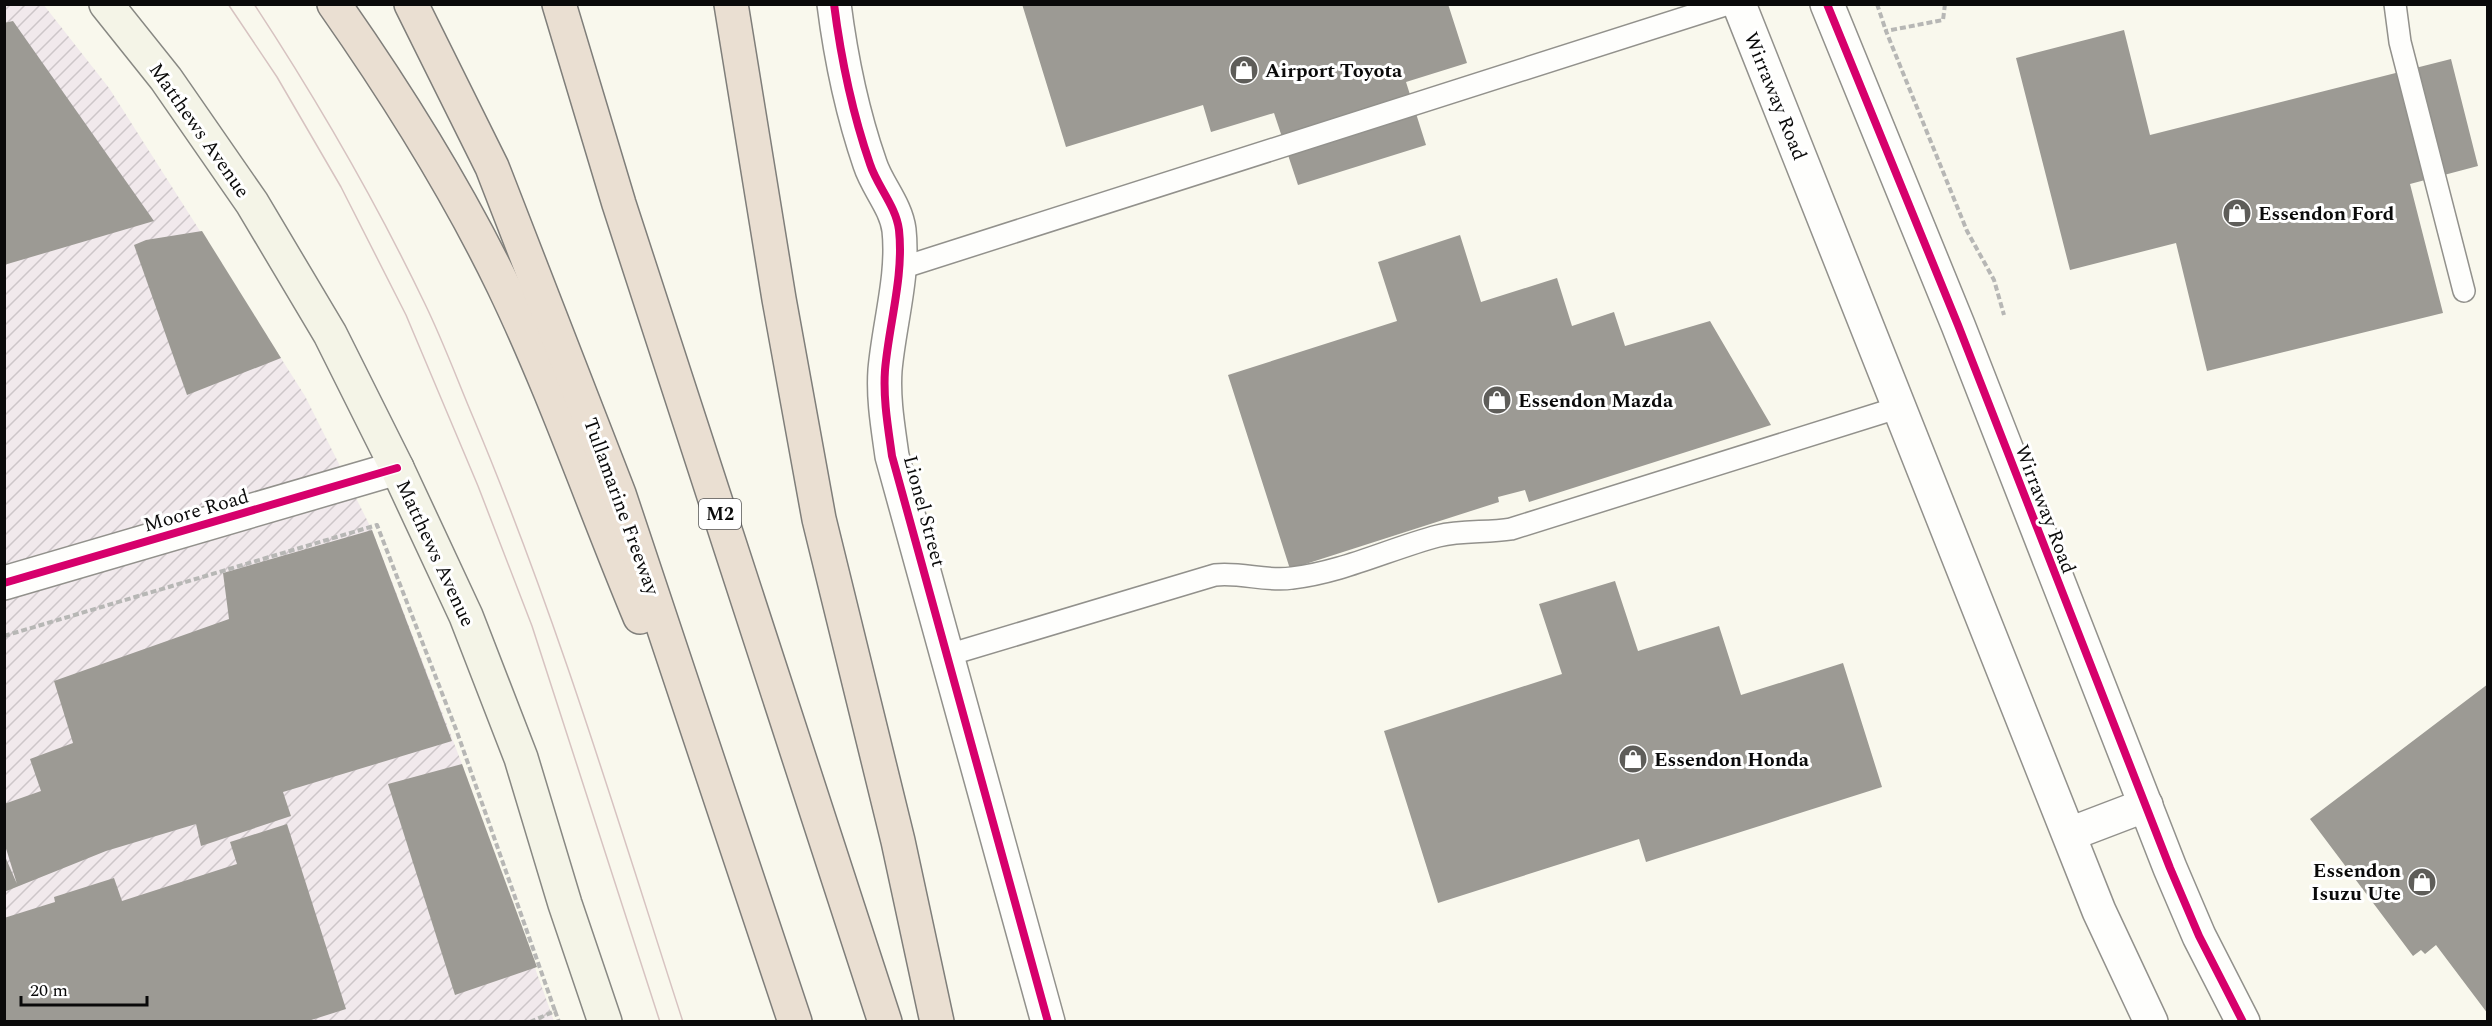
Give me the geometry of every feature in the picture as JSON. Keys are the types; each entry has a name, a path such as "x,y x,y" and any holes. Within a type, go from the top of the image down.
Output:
{"highway":[{"path":"334,4 375,62 451,189 502,284 552,394 761,913"},
{"name":"Tullamarine Freeway","path":"411,4 492,167 620,494 761,913 795,1022"},
{"name":"M2","path":"559,4 626,227 885,1022"},
{"path":"731,4 779,299 819,519 898,841 937,1022"}],"main road":[{"name":"Matthews Avenue","path":"106,4 165,79 252,203 330,334 397,468 466,616 521,758 565,904 605,1022"}],"street":[{"name":"Lionel Street","path":"834,4 841,56 860,132 874,176 898,223 898,269 885,368 886,417 899,484 948,654 1048,1022"},
{"name":"Wirraway Road","path":"1740,4 2070,834 2128,977 2151,1022"},
{"name":"Wirraway Road","path":"1827,4 1958,325 2199,936 2243,1022"},
{"name":"Moore Road","path":"4,583 397,468"},
{"path":"2070,834 2146,805"}],"lane":[{"path":"898,269 1728,4"},
{"path":"2395,4 2400,42 2464,291"},
{"path":"948,654 1215,575 1231,573 1280,580 1295,578 1328,571 1439,536 1466,531 1491,532 1511,529 1900,407"}],"path":[{"path":"1877,4 1967,231 1994,280 2004,315"},
{"path":"1886,31 1943,20 1945,4"},
{"path":"4,636 377,525 457,732 560,1022"},
{"path":"530,1022 555,1011"}],"shaded area":[{"path":"43,4 109,88 305,396 372,530 462,764 554,1021 5,1022 4,5"}],"building":[{"name":"Airport Toyota","path":"1022,4 1448,4 1467,63 1406,82 1426,145 1298,185 1274,113 1211,132 1203,105 1066,147"},
{"path":"13,21 154,221 4,265 4,23"},
{"name":"Essendon Ford","path":"2124,30 2150,135 2451,59 2478,166 2410,184 2443,313 2207,371 2176,243 2070,270 2016,58"},
{"path":"202,231 281,358 187,395 134,245 146,240"},
{"name":"Essendon Mazda","path":"1460,235 1481,302 1557,278 1572,326 1614,312 1625,346 1710,321 1771,425 1529,502 1525,490 1498,497 1499,502 1290,569 1228,375 1397,321 1378,262"},
{"path":"372,530 452,741 283,792 291,816 201,846 196,824 106,851 4,892 4,854 17,884 4,842 4,804 41,791 30,759 73,743 54,681 229,619 223,573"},
{"name":"Essendon Honda","path":"1615,581 1638,651 1719,626 1741,695 1843,663 1882,787 1646,862 1639,839 1438,903 1384,731 1562,674 1539,604"},
{"name":"Essendon Isuzu Ute","path":"2488,684 2488,1014 2436,945 2425,954 2421,950 2413,956 2310,819"},
{"path":"462,764 537,967 455,995 388,784"},
{"path":"287,824 346,1009 305,1022 4,1022 4,918 55,902 54,897 114,878 122,901 237,864 230,842"}],"tram line":[{"path":"228,4 277,77 341,187 406,315 478,486 532,626 660,1022"},
{"path":"254,4 323,114 366,189 406,265 444,346 503,491 559,641 683,1022"}],"cycle path":[{"path":"834,4 840,45 858,125 873,172 894,213 899,230 898,282 885,370 886,413 892,456 1048,1022"},
{"path":"1827,4 1958,325 2170,868 2199,936 2243,1022"},
{"path":"4,583 397,468"}],"place":[{"name":"Airport Toyota","path":"1244,70"},
{"name":"Essendon Ford","path":"2237,213"},
{"name":"Essendon Mazda","path":"1497,400"},
{"name":"Essendon Honda","path":"1633,759"},
{"name":"Essendon Isuzu Ute","path":"2422,882"}]}
